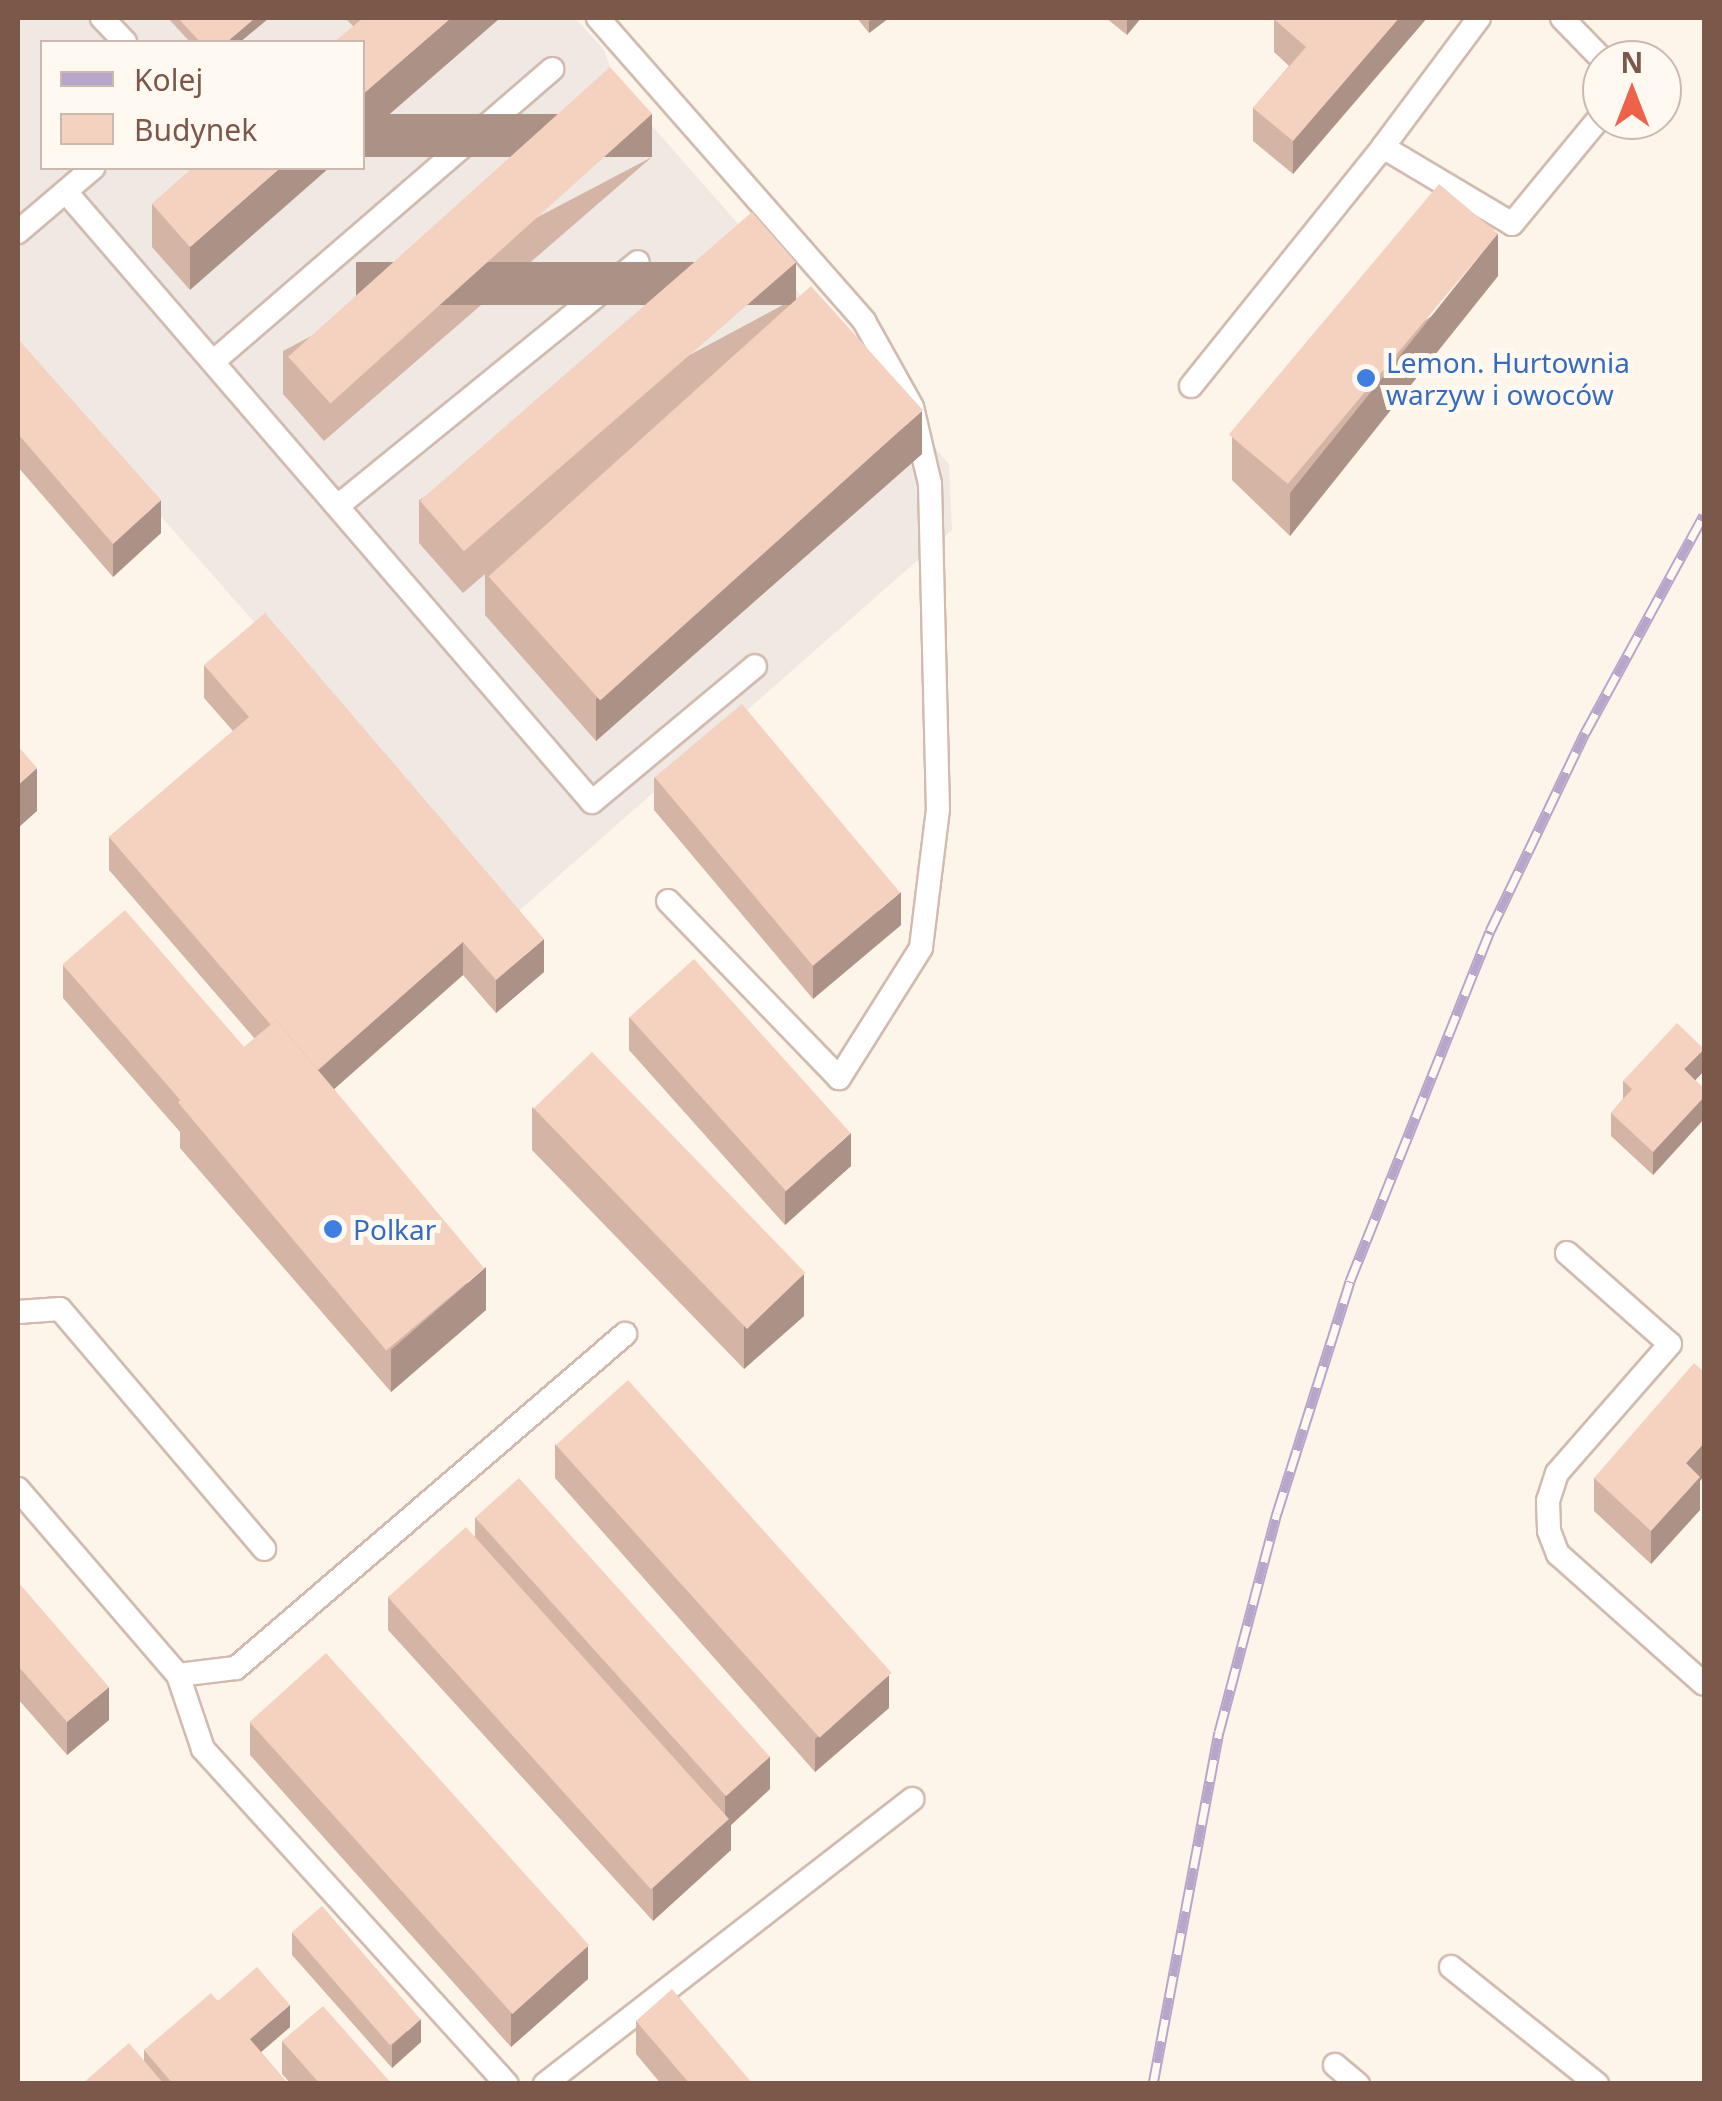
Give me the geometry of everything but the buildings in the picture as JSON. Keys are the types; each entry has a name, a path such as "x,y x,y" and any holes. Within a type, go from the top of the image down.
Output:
{"lane":[{"path":"102,18 123,40"},
{"path":"598,18 864,321 912,407 930,484 938,809 921,948 839,1078 668,901"},
{"path":"1191,386 1383,148 1479,18"},
{"path":"1562,18 1583,40"},
{"path":"214,362 552,69"},
{"path":"1383,148 1512,224 1582,139"},
{"path":"18,232 92,170"},
{"path":"66,192 340,505 592,802 756,666"},
{"path":"340,505 638,262"},
{"path":"1567,1253 1670,1344 1557,1473 1548,1501 1549,1531 1558,1554 1704,1684"},
{"path":"18,1312 60,1308 264,1549"},
{"path":"178,1674 236,1668 625,1334"},
{"path":"18,1489 178,1674 204,1749 508,2084"},
{"path":"545,2084 912,1799"},
{"path":"1451,1967 1598,2084"},
{"path":"1335,2065 1358,2084"}],"shaded area":[{"path":"18,18 575,18 604,50 617,86 949,464 952,530 513,916 18,354"}],"railway":[{"path":"1153,2084 1219,1732 1277,1513 1350,1281 1490,931 1585,733 1704,515"}],"place":[{"name":"Lemon. Hurtownia warzyw i owoców","path":"1366,378"},
{"name":"Polkar","path":"333,1229"}]}
